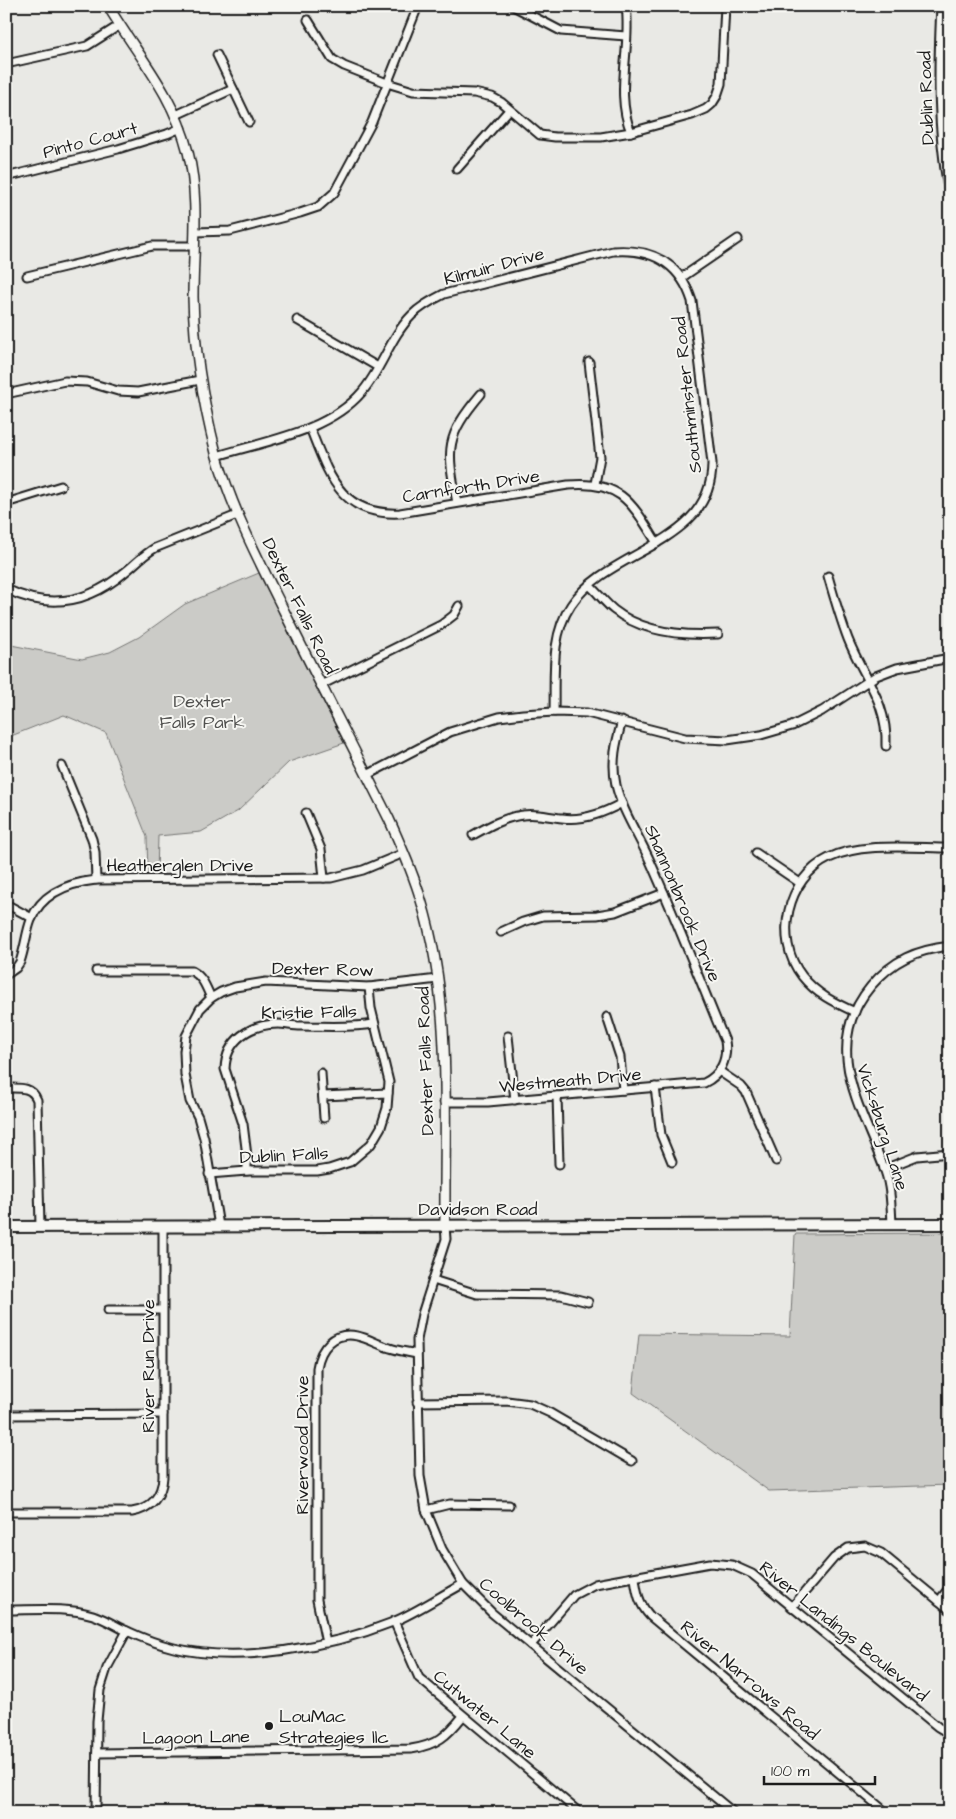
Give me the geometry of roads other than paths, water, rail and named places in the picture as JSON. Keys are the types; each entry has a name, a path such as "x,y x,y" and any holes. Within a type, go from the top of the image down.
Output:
{"main road":[{"name":"Dublin Road","path":"943,6 940,100 950,188"},
{"name":"Davidson Road","path":"6,1227 950,1224"}],"street":[{"name":"Dexter Falls Road","path":"108,6 166,93 181,128 192,171 195,196 193,246 194,326 200,380 217,456 237,515 367,775 404,853 422,901 438,979 444,1043 445,1226"},
{"path":"195,232 230,231 300,213 328,200 339,186 372,122 418,6"},
{"path":"514,6 550,27 561,31 626,36"},
{"path":"626,6 624,99 627,122 631,132"},
{"path":"308,20 332,59 344,66 413,91 483,94 501,102 540,135 547,137 601,137 631,132 692,116 706,109 714,102 721,84 726,6"},
{"path":"6,64 87,46 120,25"},
{"path":"216,55 249,122"},
{"path":"176,115 233,89"},
{"path":"457,169 509,110"},
{"name":"Pinto Court","path":"6,177 118,149 181,128"},
{"path":"682,278 738,239"},
{"path":"27,276 152,246 193,246"},
{"name":"Kilmuir Drive","path":"217,456 310,428 325,421 351,403 362,392 411,316 427,303 453,291 607,252 623,250 640,251 657,257 682,278"},
{"name":"Southminster Road","path":"554,712 555,652 561,626 571,604 589,585 678,529 696,513 704,500 711,478 712,463 692,301 682,278"},
{"path":"296,320 378,367"},
{"path":"589,362 600,457 595,484"},
{"path":"6,394 65,381 86,382 118,391 138,392 200,380"},
{"path":"456,503 449,461 451,442 459,422 481,394"},
{"name":"Carnforth Drive","path":"310,428 329,475 336,487 356,505 372,511 392,514 568,485 595,484 612,490 628,500 657,543"},
{"path":"6,503 61,486"},
{"path":"6,589 20,595 56,601 67,601 90,594 102,589 124,573 144,554 155,548 237,515"},
{"path":"828,576 847,638 869,680 885,721 886,746"},
{"path":"589,585 613,609 637,623 651,628 696,636 718,634"},
{"path":"321,685 441,625 454,615 459,606"},
{"path":"367,775 450,732 499,717 523,714 554,712 587,713 685,738 727,740 762,735 792,726 822,711 869,680 897,668 950,658"},
{"name":"Shannonbrook Drive","path":"622,721 616,743 614,761 616,785 622,803 664,893 725,1041 726,1055 719,1071"},
{"path":"62,766 92,839 95,852 96,880"},
{"path":"473,835 515,816 534,814 564,819 578,818 590,816 622,803"},
{"path":"306,812 321,849 324,878"},
{"path":"855,1012 835,1004 815,989 802,976 793,960 788,943 787,916 792,898 800,883 820,862 848,851 867,848 950,848"},
{"name":"Heatherglen Drive","path":"6,975 16,968 20,962 32,918 46,899 60,888 74,883 96,880 324,878 362,870 404,853"},
{"path":"756,853 800,883"},
{"path":"501,932 523,922 544,916 578,916 615,912 664,893"},
{"path":"6,904 32,918"},
{"name":"Vicksburg Lane","path":"892,1224 891,1198 884,1169 850,1081 846,1049 848,1033 855,1012 868,990 890,966 914,954 934,948 950,946"},
{"path":"96,971 192,971 203,981 211,998 192,1022 186,1036 184,1051 185,1075 190,1101 198,1117 204,1138 219,1226"},
{"name":"Dexter Row","path":"211,998 235,987 266,982 369,987 438,979"},
{"name":"Dublin Falls","path":"209,1174 247,1171 329,1170 350,1162 371,1144 382,1127 387,1108 389,1082 374,1024 369,987"},
{"path":"607,1017 620,1057 623,1090"},
{"name":"Kristie Falls","path":"247,1171 243,1124 225,1069 230,1050 236,1040 245,1031 277,1024 354,1026 374,1024"},
{"path":"508,1036 515,1100"},
{"path":"719,1071 741,1086 746,1092 776,1161"},
{"name":"Westmeath Drive","path":"444,1102 473,1103 515,1100 698,1083 711,1080 719,1071"},
{"path":"321,1073 324,1118"},
{"path":"655,1087 661,1135 672,1162"},
{"path":"6,1088 28,1089 35,1095 38,1105 40,1227"},
{"path":"322,1096 388,1093"},
{"path":"557,1096 559,1164"},
{"path":"884,1169 917,1156 950,1153"},
{"name":"River Run Drive","path":"6,1512 132,1512 153,1502 163,1486 162,1310 164,1226"},
{"name":"Coolbrook Drive","path":"445,1226 446,1239 419,1326 417,1354 420,1476 426,1510 442,1549 463,1584 492,1612 729,1811"},
{"path":"433,1280 477,1294 561,1295 588,1302"},
{"path":"108,1310 162,1310"},
{"name":"Riverwood Drive","path":"326,1643 318,1600 317,1368 320,1355 332,1340 350,1335 417,1354"},
{"path":"417,1402 508,1401 530,1404 550,1413 632,1461"},
{"path":"6,1415 163,1414"},
{"path":"426,1510 450,1504 509,1505"},
{"path":"792,1607 834,1558 848,1548 865,1546 881,1553 950,1610"},
{"name":"River Landings Boulevard","path":"530,1644 574,1595 595,1584 710,1563 732,1565 752,1574 938,1727 950,1734"},
{"name":"River Narrows Road","path":"635,1578 638,1598 650,1616 878,1810 887,1813"},
{"path":"6,1610 56,1610 92,1615 150,1641 173,1648 214,1654 256,1652 326,1643 394,1621 463,1584"},
{"path":"938,1601 950,1587"},
{"name":"Cutwater Lane","path":"394,1621 419,1678 579,1813"},
{"path":"96,1813 97,1721 100,1690 107,1668 127,1631"},
{"name":"Lagoon Lane","path":"97,1753 411,1749 427,1746 443,1738 463,1716"}],"place":[{"name":"LouMac Strategies llc","path":"269,1726"}],"park label":[{"name":"Dexter Falls Park","path":"202,711"}]}
